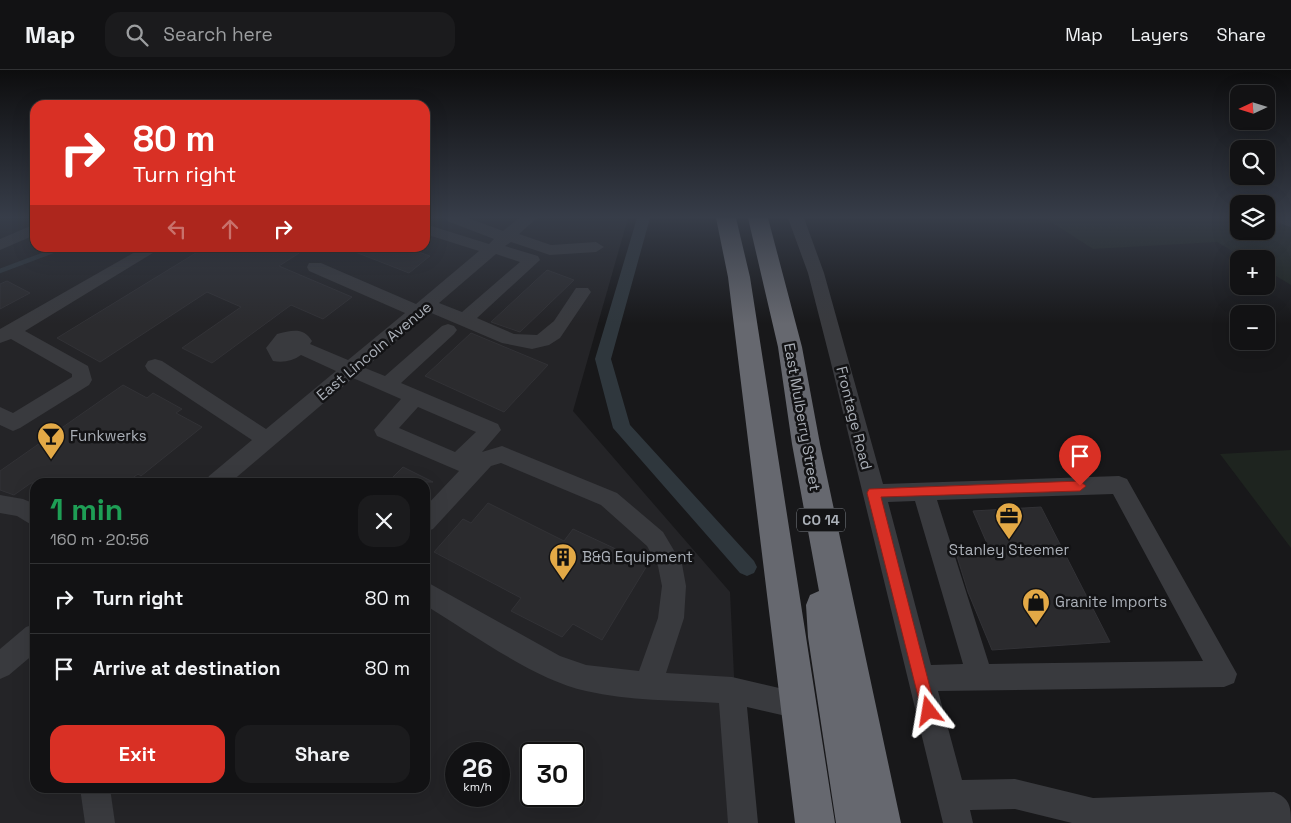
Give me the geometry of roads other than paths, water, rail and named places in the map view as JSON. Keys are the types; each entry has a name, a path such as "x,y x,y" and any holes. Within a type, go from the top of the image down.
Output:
{"highway":[{"name":"CO 14","path":"734,253 739,277 815,823"},
{"name":"East Mulberry Street","path":"767,253 790,347 806,444 882,823"},
{"path":"806,444 825,637 856,823"}],"street":[{"path":"5,334 144,253"},
{"name":"East Lincoln Avenue","path":"222,478 488,253"},
{"path":"465,319 532,260 519,253"},
{"name":"Frontage Road","path":"809,253 816,273 954,809"},
{"path":"315,267 423,309 465,319 524,344 533,343 553,334 582,292"},
{"path":"386,386 448,330"},
{"path":"0,415 13,424 82,380 81,370 5,334"},
{"path":"299,348 414,398"},
{"path":"155,366 267,440"},
{"path":"430,517 483,460 502,454 610,499 655,539 670,564 674,586 671,618 648,685"},
{"path":"873,493 1119,485 1224,674 920,678"},
{"path":"923,491 980,677"},
{"path":"0,504 23,508 30,513"},
{"path":"430,595 553,666 586,678 648,685 732,690 799,705"},
{"path":"0,666 30,640"},
{"path":"732,690 743,823"},
{"path":"97,793 100,823"},
{"path":"954,809 1015,794 1095,818 1274,807 1283,823"}],"waterway":[{"path":"0,271 47,253"},
{"path":"634,253 603,359 622,428 747,567"}],"place":[{"name":"Funkwerks","path":"51,460"},
{"name":"Stanley Steemer","path":"1009,540"},
{"name":"B&G Equipment","path":"563,581"},
{"name":"Granite Imports","path":"1036,626"}]}
